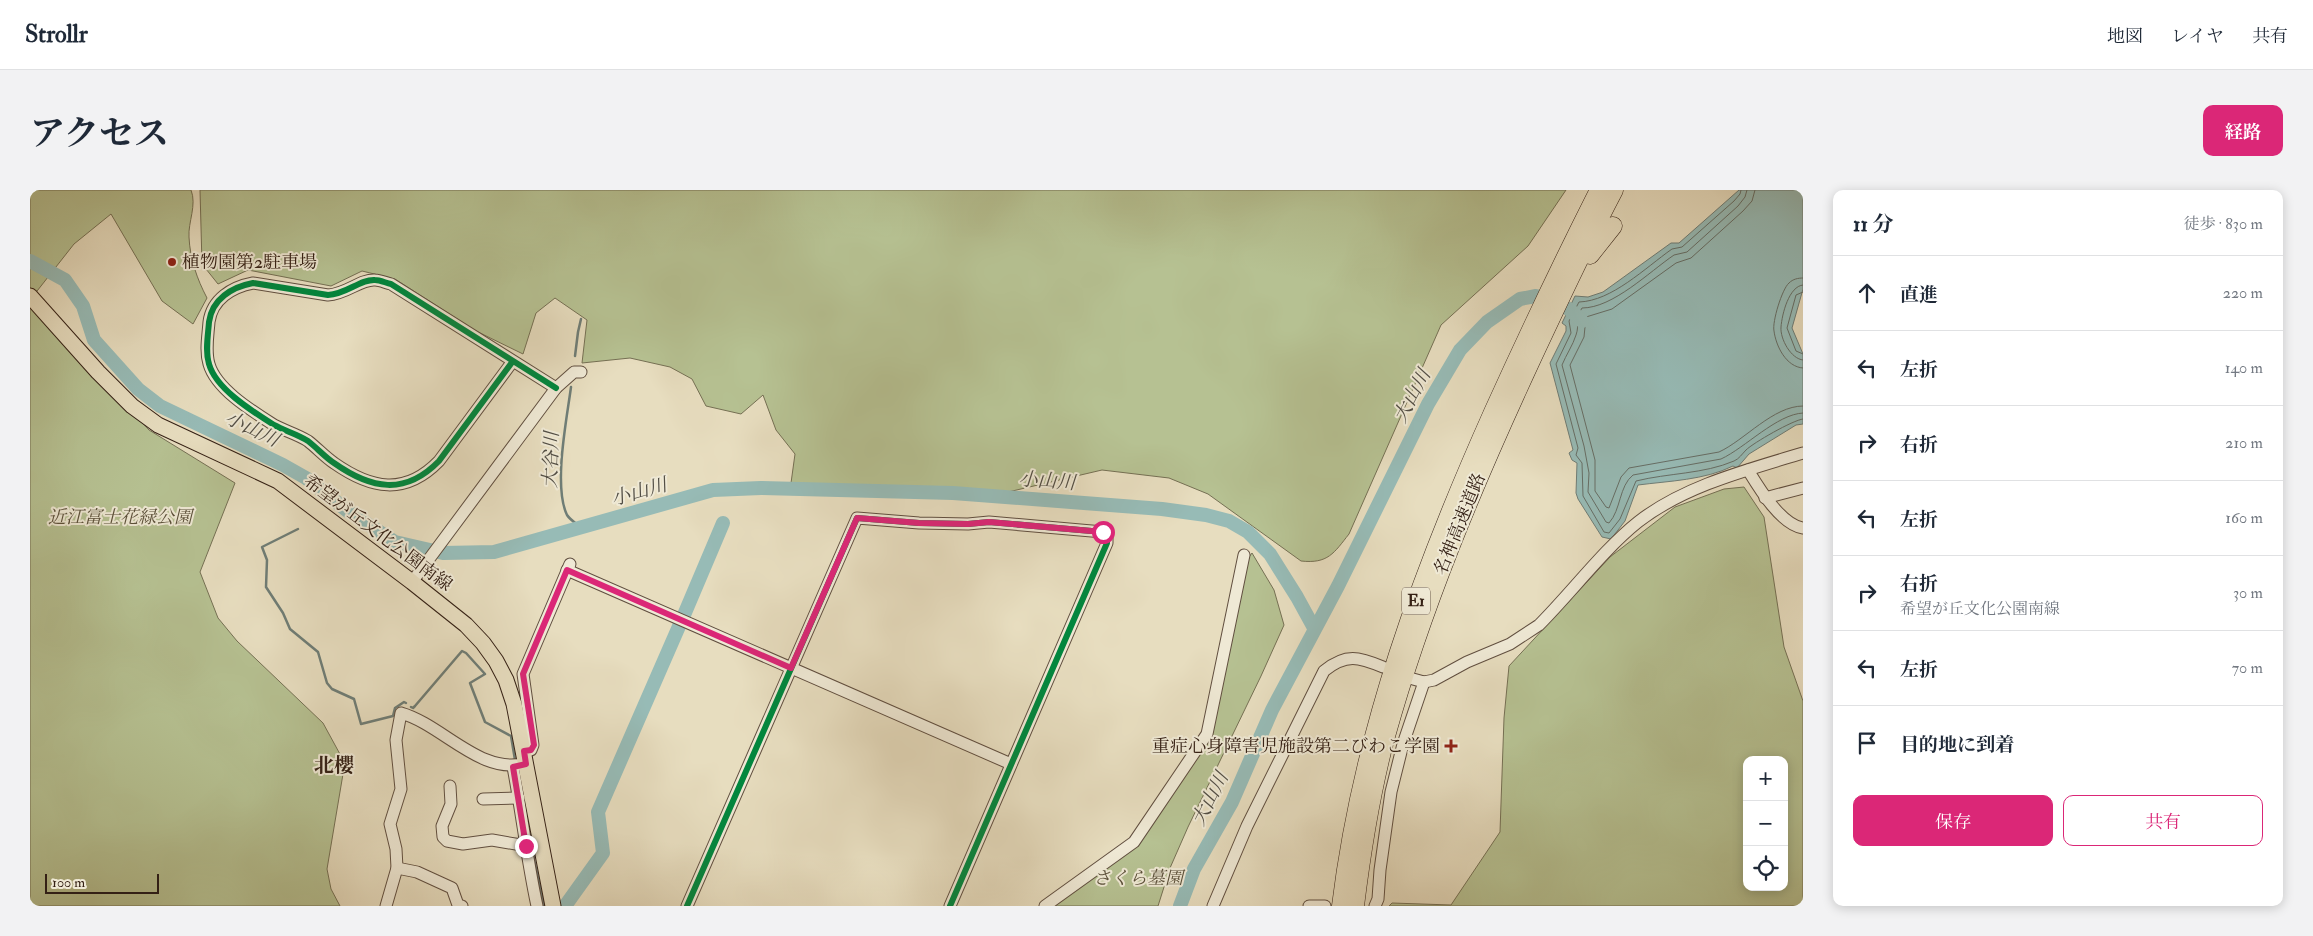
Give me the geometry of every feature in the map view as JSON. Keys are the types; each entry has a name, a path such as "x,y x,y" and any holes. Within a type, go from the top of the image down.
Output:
{"highway":[{"name":"名神高速道路","path":"1558,289 1585,217 1598,190"},
{"name":"名神高速道路","path":"1341,906 1359,790 1373,734 1405,631 1453,504 1558,289 1614,190"},
{"path":"1558,289 1613,226"},
{"name":"名神高速道路","path":"1355,906 1372,794 1386,737 1417,635 1465,508 1510,406 1545,315"}],"main road":[{"name":"希望が丘文化公園南線","path":"30,296 98,372 132,406 158,425 278,481 412,582 466,625 483,643 506,680 514,704 534,845 553,906"}],"street":[{"path":"513,360 439,461 426,474 407,484 388,485 368,482 343,469 310,443 275,425 224,388 215,378 209,364 207,350 210,316 214,306 222,297 241,285 253,283 328,295 340,294 364,281 376,280 391,284 513,360 556,388"},
{"path":"412,582 556,388 574,372 581,372"},
{"path":"1375,906 1378,899 1380,870 1391,792 1419,680 1434,680 1467,662 1510,644 1530,632 1551,613 1636,523 1658,508 1672,500 1748,470 1803,453"},
{"path":"1748,470 1765,498 1795,527 1803,528"},
{"path":"1765,498 1803,488"},
{"path":"687,906 857,518 929,523 989,522 1103,532 1108,537 1107,543 950,906"},
{"path":"1045,906 1134,842 1208,734 1244,555"},
{"path":"537,906 534,845 519,798 521,761 534,745 523,674 569,566 791,668 1011,764"},
{"path":"1215,905 1247,826 1324,671 1333,664 1353,658 1362,658 1383,667"},
{"path":"386,906 397,868 396,849 390,824 401,789 396,740 401,714 425,722 474,754 521,761"},
{"path":"450,786 451,804 442,826 443,837 447,840 463,844 492,840 534,845"},
{"path":"483,799 519,798"},
{"path":"397,868 417,872 452,888 459,906"},
{"path":"1309,906 1325,906"}],"green space":[{"path":"30,190 191,190 193,208 189,231 192,261 207,298 193,324 162,301 111,214 74,244 30,300"},
{"path":"200,190 1566,190 1528,246 1441,325 1349,534 1330,556 1318,561 1301,561 1208,494 1169,478 1102,470 1008,492 791,483 795,454 776,430 763,395 741,414 706,406 692,379 670,367 630,358 582,363 587,320 555,298 536,313 523,354 476,331 395,279 362,271 331,286 248,270 218,284 202,264"},
{"name":"近江富士花緑公園","path":"30,302 149,430 235,483 200,572 218,618 237,641 323,723 341,756 343,774 327,869 331,889 340,906 30,906"},
{"path":"1744,487 1764,517 1784,647 1803,701 1803,906 1389,906 1392,903 1451,905 1500,832 1504,718 1509,666 1610,557 1675,507 1724,489"},
{"name":"さくら墓園","path":"1252,553 1274,590 1284,625 1188,827 1170,868 1158,906 1051,906 1138,844 1210,734 1249,557"}],"water":[{"path":"1739,190 1803,190 1803,289 1792,328 1803,354 1803,424 1796,425 1749,454 1737,468 1733,466 1699,477 1638,485 1625,521 1611,539 1602,537 1576,493 1577,463 1572,460 1569,453 1573,450 1550,363 1566,331 1566,326 1562,323 1575,296 1588,297 1603,292 1671,243 1679,243"}],"waterway":[{"name":"小山川","path":"30,261 65,280 83,306 94,340 138,389 160,406 306,478 349,512 395,542 443,553 494,552 713,490 761,488 953,493 1162,509 1206,515 1229,521 1248,532 1270,554 1314,628"},
{"name":"大山川","path":"1180,906 1194,869 1232,802 1272,710 1338,586 1428,404 1460,350 1487,322 1520,299 1536,296 1569,309 1582,321"},
{"name":"大谷川","path":"575,356 581,319"},
{"name":"大谷川","path":"571,387 562,452 561,487 567,515 582,528"},
{"path":"684,615 723,523"},
{"path":"298,529 262,547 267,560 266,587 283,613 290,629 318,652 327,683 332,689 354,699 361,724 393,716 395,708 404,702 406,703"},
{"path":"565,906 603,853 598,812 680,624"},
{"path":"411,707 415,706 462,651 466,653 485,674 470,683 485,722 511,736 515,760"},
{"path":"532,850 544,906"}],"cycle path":[{"path":"513,361 439,461 413,480 401,484 388,485 361,479 348,472 331,461 308,441 274,425 227,391 219,382 209,364 207,349 209,322 214,307 224,295 253,283 328,295 341,292 369,280 379,280 391,284 556,388"},
{"path":"687,906 857,518 919,523 968,524 989,522 1103,532 1107,537 1107,543 950,906"}],"place":[{"name":"植物園第2駐車場","path":"172,262"},
{"name":"重症心身障害児施設第二びわこ学園","path":"1451,746"}],"district":[{"name":"北櫻","path":"334,765"}],"route":[{"path":"526,846 527,840 513,767 526,764 524,751 531,750 534,745 523,674 567,570 791,668 857,518 919,523 968,524 989,522 1103,532"}]}
